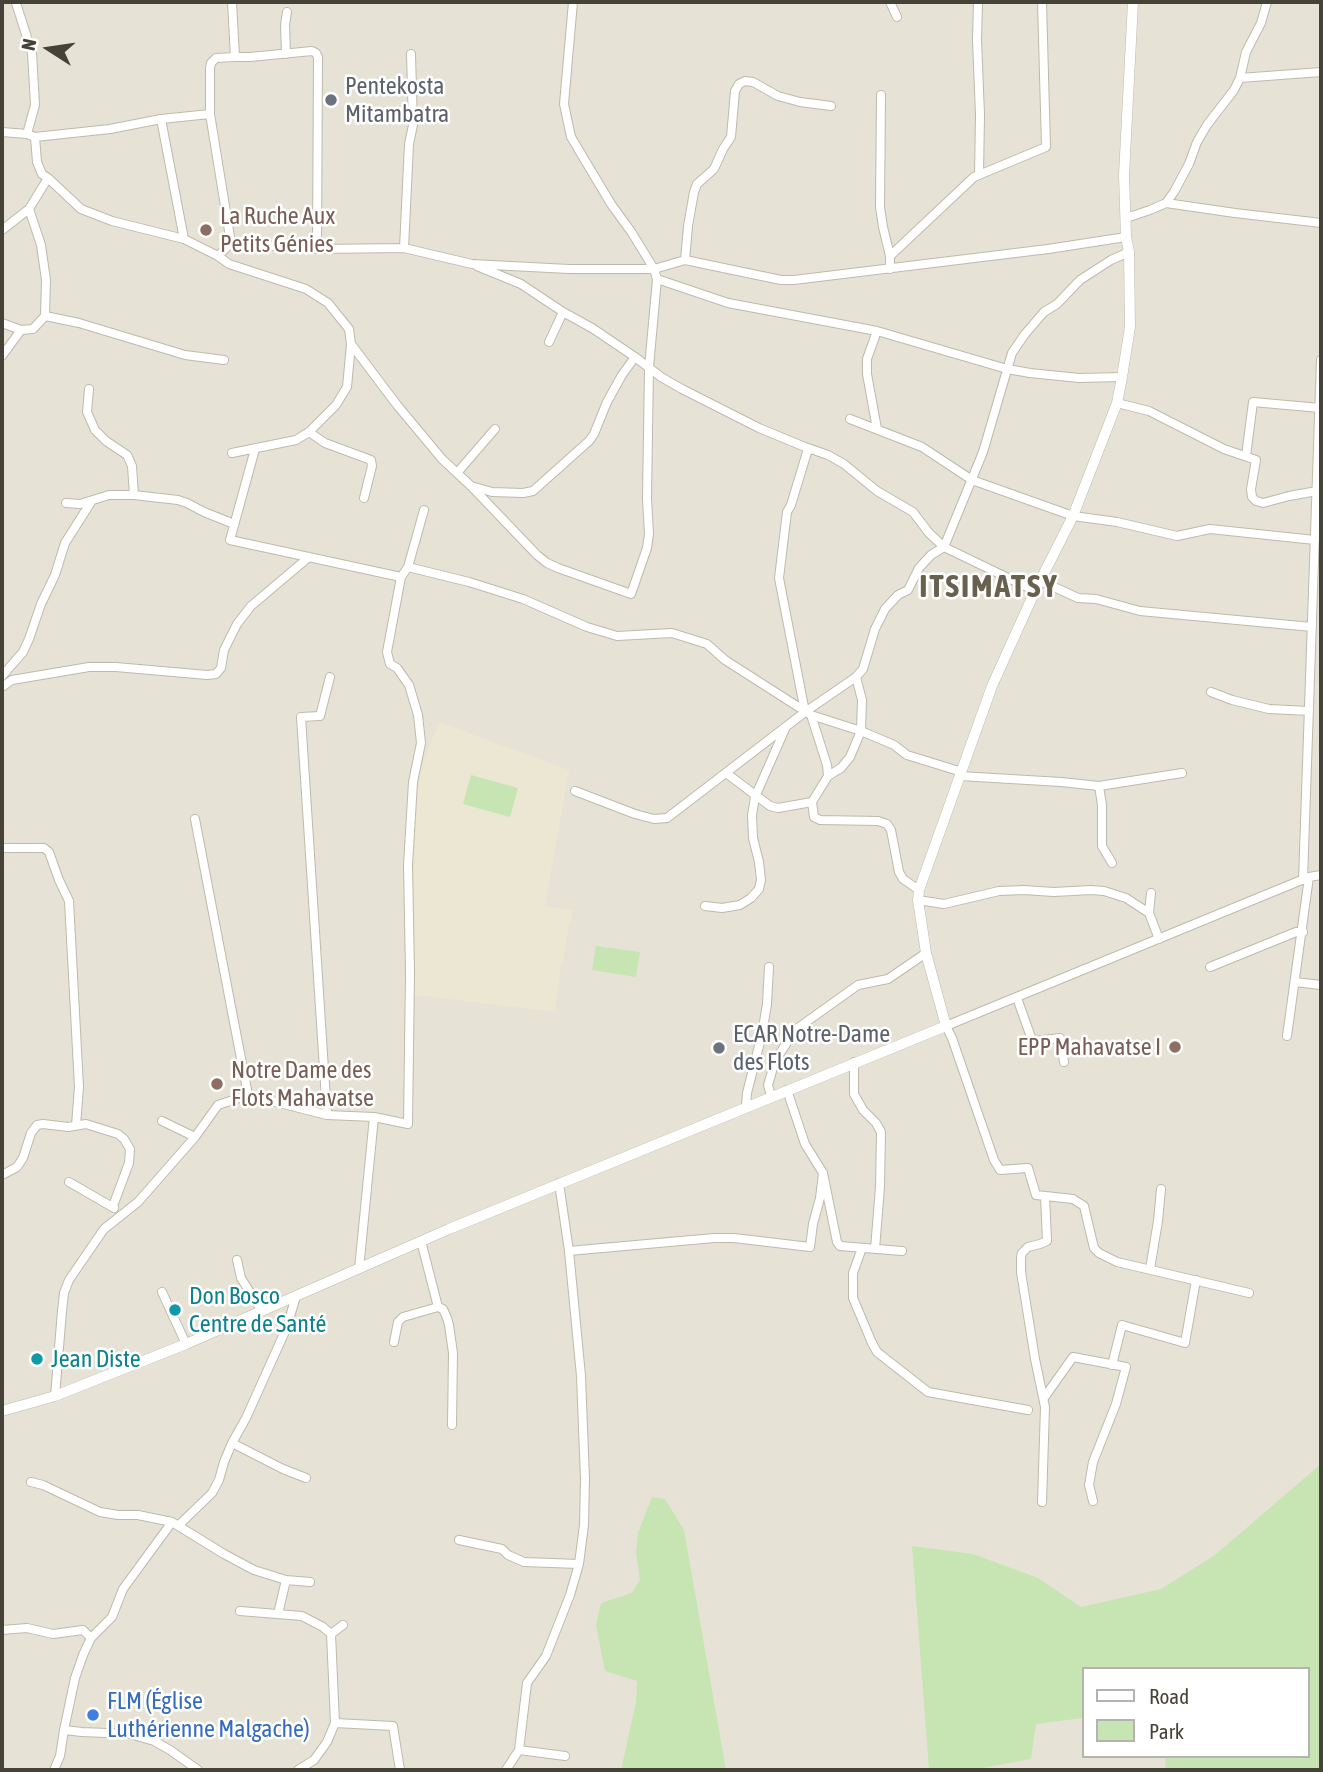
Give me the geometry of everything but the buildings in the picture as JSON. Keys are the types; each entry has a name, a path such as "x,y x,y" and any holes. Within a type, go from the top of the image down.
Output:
{"street":[{"path":"232,2 235,57"},
{"path":"351,344 442,459 537,555 547,563 631,594 647,548 649,534 649,367 657,279 654,269 571,137 564,104 573,2"},
{"path":"890,2 897,17"},
{"path":"978,2 979,175"},
{"path":"890,256 974,177 1046,147 1042,2"},
{"path":"1133,2 1124,175 1130,327 1117,403 1073,516 992,686 918,895 926,953 946,1026 994,1160 1000,1170 1028,1168 1036,1195 1073,1199 1084,1206 1094,1248 1117,1262 1250,1293"},
{"path":"1126,218 1166,203 1174,192 1197,142 1240,78 1247,52 1261,23 1267,2"},
{"path":"16,3 32,53 35,105 31,135 42,174 81,209 112,221 184,239 235,267 306,289 328,303 349,329 351,344 347,387 336,405 309,432 296,440 232,453"},
{"path":"286,54 287,12"},
{"path":"231,243 210,114 211,62 216,58 312,51 318,57 317,249"},
{"path":"404,248 409,144 413,125 411,54"},
{"path":"1240,78 1321,72"},
{"path":"685,260 694,192 697,184 714,169 731,137 735,91 739,84 752,82 778,96 800,103 831,106"},
{"path":"881,95 880,207 890,269"},
{"path":"2,132 31,135 110,130 161,119 210,114"},
{"path":"161,119 184,239"},
{"path":"2,230 29,209 48,178"},
{"path":"1166,203 1321,223"},
{"path":"2,324 22,330 33,329 45,316 47,280 41,245 29,209"},
{"path":"472,264 569,269 654,269 685,260 782,280 794,280 1126,237"},
{"path":"218,256 231,243 317,249 404,248 472,264 521,284 682,389 759,428 844,464 877,491 913,512 944,547 1035,591"},
{"path":"575,791 635,814 654,819 667,818 786,726 808,714 856,677 863,669 875,629 885,609 898,595 908,590 919,568 931,555 944,547 983,452 1012,354 1044,312 1057,304 1080,280 1111,260 1129,253"},
{"path":"657,279 728,303 877,331 1007,369 1079,377 1122,377"},
{"path":"549,342 563,312"},
{"path":"45,316 79,323 185,355 224,360"},
{"path":"2,356 22,330"},
{"path":"877,331 867,359 877,429"},
{"path":"471,486 492,492 533,491 589,441 607,402 635,357"},
{"path":"1287,1036 1303,932 1306,879 1321,360"},
{"path":"89,389 88,412 95,430 127,455 132,466 134,495"},
{"path":"1246,456 1253,402 1320,408"},
{"path":"1117,403 1149,411 1224,449 1256,460 1251,489 1252,497 1256,501 1263,503 1317,491"},
{"path":"850,419 922,447 972,480 1073,516 1117,522 1177,536 1210,529 1315,540"},
{"path":"457,473 495,429"},
{"path":"309,432 325,443 371,460 364,498"},
{"path":"256,449 230,540 401,577"},
{"path":"808,449 787,512 779,578 808,714 827,765 828,776"},
{"path":"65,503 91,502 109,495 178,500 234,524"},
{"path":"2,676 23,652 30,639 65,543 91,502"},
{"path":"55,1396 64,1293 69,1280 104,1229 138,1202 195,1137 218,1105 248,1095 327,1115 374,1117 408,1124 408,864 413,782 421,743 418,715 409,685 397,668 390,664 387,652 401,577 408,567 424,510"},
{"path":"2,687 12,680 89,667 216,674 221,668 224,650 237,624 251,606 309,557"},
{"path":"408,567 523,598 587,627 617,636 672,633 694,639 706,644 725,660 808,714 860,731 894,745 907,755 961,774 1099,786 1182,773"},
{"path":"1041,581 1079,598 1149,612 1312,626"},
{"path":"327,1115 301,717 320,716 330,677"},
{"path":"856,677 862,700 860,731 850,757 841,768 828,776 812,802 814,817 820,820 878,821 887,824 891,830 899,872 903,879 918,895 944,904 999,891 1091,890 1126,898 1149,913"},
{"path":"1211,692 1269,709 1309,711"},
{"path":"705,906 722,908 740,905 759,889 761,880 753,838 752,814 755,797 786,726"},
{"path":"726,773 770,806 778,808 812,802"},
{"path":"1099,786 1102,846 1112,863"},
{"path":"195,819 248,1095"},
{"path":"2,848 44,848 49,852 69,901 79,1087 76,1125"},
{"path":"2,1411 55,1396 186,1344 421,1241 746,1106 1321,874"},
{"path":"1151,893 1149,913 1158,939"},
{"path":"1210,967 1296,932 1303,932"},
{"path":"771,1096 768,1085 775,1061 795,1030 858,985 888,979 926,953"},
{"path":"746,1106 762,1034 769,967"},
{"path":"1295,982 1321,985"},
{"path":"1017,998 1032,1040 1060,1038 1064,1062"},
{"path":"854,1062 854,1094 881,1132 875,1249"},
{"path":"787,1090 806,1144 822,1172 837,1242 840,1246 902,1251"},
{"path":"359,1269 374,1117"},
{"path":"162,1121 195,1137"},
{"path":"2,1175 16,1167 23,1158 37,1125 68,1127 86,1124 118,1134 130,1149 129,1163 113,1206"},
{"path":"569,1251 714,1238 810,1247 820,1198 822,1172"},
{"path":"69,1182 113,1206 119,1216"},
{"path":"506,1770 519,1750 527,1683 546,1656 570,1594 579,1564 584,1525 582,1389 576,1313 559,1184"},
{"path":"1150,1269 1161,1189"},
{"path":"1042,1502 1045,1407 1021,1272 1021,1257 1028,1247 1047,1241 1045,1196"},
{"path":"421,1241 438,1307"},
{"path":"862,1248 853,1273 853,1298 877,1352 928,1392 1028,1410"},
{"path":"237,1260 241,1278 261,1310"},
{"path":"1112,1365 1122,1325 1185,1343 1196,1280"},
{"path":"162,1292 186,1344"},
{"path":"54,1770 60,1755 75,1678 91,1638 112,1617 123,1589 175,1524 212,1493 232,1443 288,1327 296,1296"},
{"path":"394,1342 398,1322 403,1317 438,1307 443,1309 453,1353 452,1425"},
{"path":"1044,1398 1073,1357 1126,1367 1116,1404 1093,1462 1089,1485 1093,1501"},
{"path":"232,1443 306,1478"},
{"path":"31,1482 100,1511 138,1515 175,1524 254,1570 286,1580 310,1582"},
{"path":"459,1539 502,1549 508,1555 524,1562 579,1564"},
{"path":"278,1614 286,1580"},
{"path":"240,1611 302,1616 331,1634 335,1723 327,1742 314,1760 298,1770"},
{"path":"331,1634 343,1625"},
{"path":"2,1630 27,1628 53,1634 83,1630 91,1638"},
{"path":"335,1723 393,1726 400,1770"},
{"path":"64,1730 130,1734 154,1741 198,1770"},
{"path":"519,1750 565,1756"}],"shaded area":[{"path":"2,2 1321,2 1321,1770 2,1770"},
{"path":"439,722 569,770 545,906 573,910 561,964 555,1012 415,995 415,807 423,762"}],"green space":[{"path":"471,775 518,788 510,817 463,804"},
{"path":"596,946 640,952 636,977 592,970"},
{"path":"1321,1464 1321,1770 1166,1770 1165,1758 1309,1758 1309,1667 1082,1667 1082,1718 1036,1724 1031,1759 972,1770 929,1770 912,1546 973,1554 1038,1578 1081,1607 1161,1589 1215,1555"},
{"path":"652,1497 665,1499 684,1530 726,1770 621,1770 636,1702 637,1681 605,1671 596,1625 601,1603 632,1593 640,1580 636,1553 638,1533"}],"place":[{"name":"Pentekosta Mitambatra","path":"331,100"},
{"name":"La Ruche Aux Petits Génies","path":"206,230"},
{"name":"EPP Mahavatse I","path":"1175,1047"},
{"name":"ECAR Notre-Dame des Flots","path":"719,1048"},
{"name":"Notre Dame des Flots Mahavatse","path":"217,1084"},
{"name":"Don Bosco Centre de Santé","path":"175,1310"},
{"name":"Jean Diste","path":"37,1359"},
{"name":"FLM (Église Luthérienne Malgache)","path":"93,1715"}],"district":[{"name":"ITSIMATSY","path":"989,587"}]}
